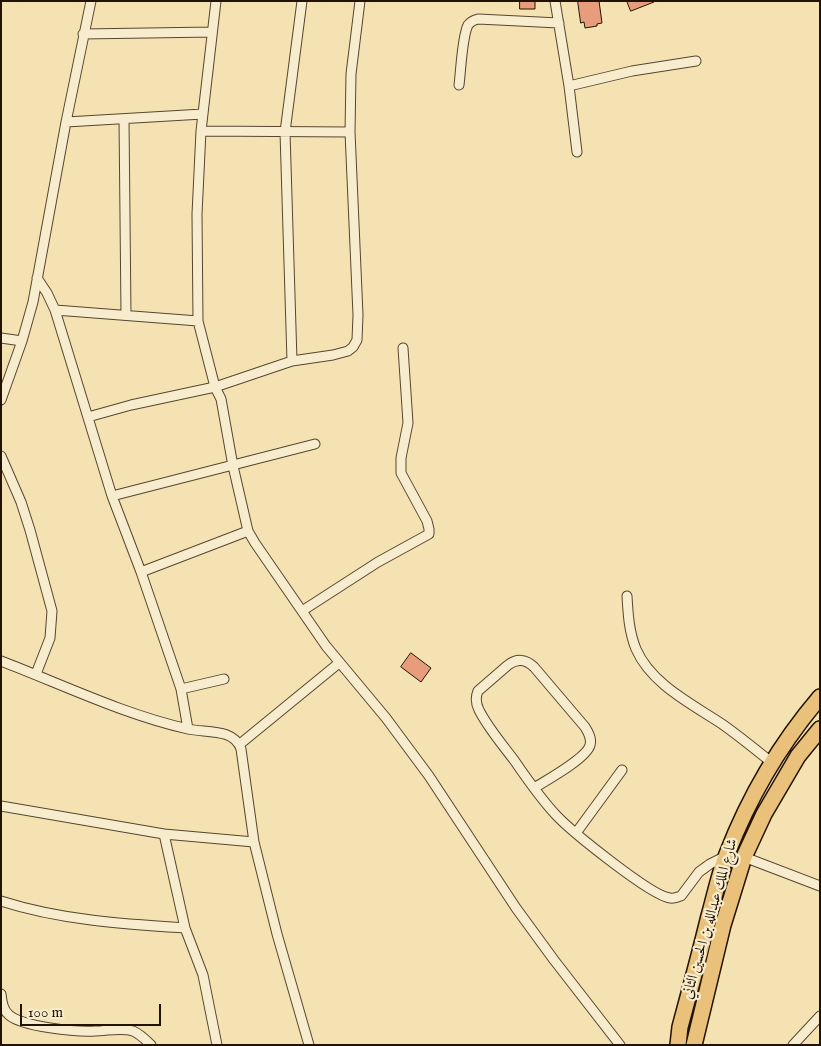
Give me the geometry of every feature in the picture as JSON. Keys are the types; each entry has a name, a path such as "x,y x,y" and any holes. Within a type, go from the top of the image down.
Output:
{"highway":[{"name":"شارع الملك عبدالله بن الحسين الثاني","path":"678,1045 680,1026 726,856 740,823 771,762 804,715 820,698"},
{"name":"شارع الملك عبدالله بن الحسين الثاني","path":"694,1045 723,925 744,857 764,814 798,756 820,729"}],"street":[{"path":"1,400 22,341 33,302 90,1"},
{"path":"216,1 201,131 197,214 198,321 215,387 221,399 233,466 248,531 326,646 386,718 429,776 516,908 570,982 620,1045"},
{"path":"292,361 285,132 302,1"},
{"path":"88,417 166,396 215,387 292,361 333,355 348,351 353,347 357,340 358,315 350,132 351,74 360,1"},
{"path":"555,1 569,86 577,152"},
{"path":"459,85 466,33 472,21 478,19 559,23"},
{"path":"83,34 212,32"},
{"path":"569,86 632,71 696,61"},
{"path":"66,122 203,114"},
{"path":"124,119 126,315"},
{"path":"201,131 350,132"},
{"path":"37,278 55,310 112,496 141,572 181,689 188,729"},
{"path":"55,310 198,321"},
{"path":"1,338 22,341"},
{"path":"302,611 378,562 428,534 427,521 401,473 401,458 408,423 403,348"},
{"path":"112,496 314,444"},
{"path":"1,456 21,502 52,611 50,638 36,674"},
{"path":"141,572 248,531"},
{"path":"627,596 630,627 636,650 646,666 671,690 724,726 771,762"},
{"path":"1,660 125,710 188,729 226,734 233,737 240,744 254,842 277,934 309,1045"},
{"path":"534,788 576,761 590,748 591,742 590,734 585,727 530,663 520,660 513,661 478,691 476,696 478,708 487,724 534,788 556,815 576,834 641,882 669,898 681,896 699,872 726,856"},
{"path":"240,744 339,662"},
{"path":"181,689 224,678"},
{"path":"576,834 622,770"},
{"path":"1,806 164,834 254,842"},
{"path":"164,834 185,928 203,975 217,1045"},
{"path":"744,857 820,886"},
{"path":"1,901 53,914 130,924 185,928"},
{"path":"1,994 3,1007 8,1015 17,1020 75,1031 123,1029 142,1036 151,1045"},
{"path":"793,1045 820,1016"}],"building":[{"path":"520,1 535,1 535,9 520,9"},
{"path":"578,1 599,1 602,23 585,28 584,22 581,23"},
{"path":"627,1 654,1 654,2 631,11"},
{"path":"411,653 431,668 421,682 401,667"}]}
